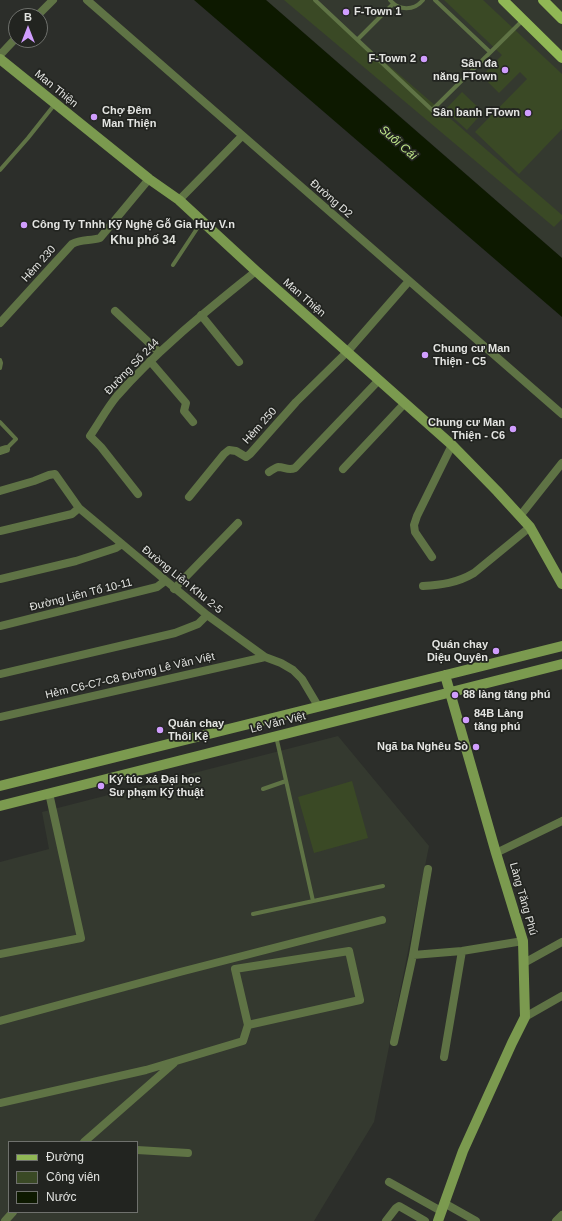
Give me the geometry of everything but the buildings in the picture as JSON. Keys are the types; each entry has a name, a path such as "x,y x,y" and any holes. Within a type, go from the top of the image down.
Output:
{"main road":[{"path":"503,0 562,58"},
{"path":"543,0 562,19"}],"street":[{"path":"44,8 52,0"},
{"name":"Đường D2","path":"87,0 562,414"},
{"path":"0,55 8,46"},
{"name":"Man Thiện","path":"0,59 149,179 179,200 256,271 452,446 530,528 562,584"},
{"path":"179,200 242,136"},
{"name":"Hẻm 230","path":"0,323 72,244 80,240 91,241 100,238 149,179"},
{"name":"Đường Số 244","path":"138,494 101,447 90,436 116,397 159,352 201,315 256,271"},
{"path":"347,352 409,281"},
{"path":"115,311 159,352"},
{"path":"201,315 239,362"},
{"name":"Hẻm 250","path":"189,497 224,454 229,450 236,450 246,457 250,454 296,402 347,352"},
{"path":"150,361 186,403 184,411 193,422"},
{"path":"269,472 281,467 288,470 295,468 379,380"},
{"path":"342,469 405,404"},
{"path":"432,556 415,532 414,525 452,446"},
{"path":"520,516 562,463"},
{"name":"Đường Liên Khu 2-5","path":"0,491 34,482 49,474 55,474 79,508 174,589 206,615 265,657 281,663 293,670 302,679 318,706"},
{"path":"0,531 72,514 79,508"},
{"path":"174,589 238,523"},
{"path":"423,586 448,584 464,579 474,573 530,528"},
{"path":"0,579 76,561 116,548 122,544"},
{"name":"Đường Liên Tổ 10-11","path":"0,626 157,588 165,581"},
{"path":"0,674 175,633 198,624 206,615"},
{"name":"Lê Văn Việt","path":"0,786 562,646"},
{"name":"Hẻm C6-C7-C8 Đường Lê Văn Việt","path":"0,717 265,657"},
{"name":"Lê Văn Việt","path":"0,806 562,664"},
{"name":"Làng Tăng Phú","path":"441,1212 463,1151 525,1016 523,941 496,853 446,675"},
{"path":"0,954 81,938 49,794"},
{"path":"496,853 562,821"},
{"path":"394,1042 413,955 428,869"},
{"path":"0,1021 180,972 382,920"},
{"path":"413,955 462,950 523,941"},
{"path":"524,963 562,942"},
{"path":"444,1057 462,950"},
{"path":"0,1103 146,1070 243,1041 248,1025 235,968 349,951 360,1000 248,1025"},
{"path":"525,1016 561,999"},
{"path":"85,1141 176,1061"},
{"path":"138,1150 188,1153"},
{"path":"389,1182 441,1212 476,1221"},
{"path":"386,1221 399,1206 425,1221"},
{"path":"4,1221 13,1213"},
{"path":"556,1221 562,1215"}],"lane":[{"path":"316,0 432,110 523,20"},
{"path":"358,40 392,2 401,8 408,9 418,5 423,0"},
{"path":"435,0 490,52"},
{"path":"0,170 55,104"},
{"path":"173,265 202,221"},
{"path":"0,360 0,368"},
{"path":"0,422 16,439 3,450"},
{"path":"276,736 313,901"},
{"path":"263,789 286,781"},
{"path":"253,914 383,886"}],"shaded area":[{"path":"266,0 562,0 562,258 388,106"},
{"path":"338,736 429,846 374,1122 314,1221 0,1221 0,862 49,849 42,812"}],"green space":[{"path":"284,0 313,0 562,215 562,219 554,227"},
{"path":"444,0 483,0 562,74 562,129 519,174 475,132 527,79 520,72 499,93 482,76 502,55"},
{"path":"462,92 483,112 467,130 445,110"},
{"path":"352,781 368,838 314,853 298,797"}],"water":[{"name":"Suối Cái","path":"194,0 266,0 562,258 562,317"}],"place":[{"name":"F-Town 1","path":"346,12"},
{"name":"F-Town 2","path":"424,59"},
{"name":"Sân đa năng FTown","path":"505,70"},
{"name":"Sân banh FTown","path":"528,113"},
{"name":"Chợ Đêm Man Thiện","path":"94,117"},
{"name":"Công Ty Tnhh Kỹ Nghệ Gỗ Gia Huy V.n","path":"24,225"},
{"name":"Chung cư Man Thiện - C5","path":"425,355"},
{"name":"Chung cư Man Thiện - C6","path":"513,429"},
{"name":"Quán chay Diệu Quyên","path":"496,651"},
{"name":"88 làng tăng phú","path":"455,695"},
{"name":"84B Làng tăng phú","path":"466,720"},
{"name":"Quán chay Thôi Kệ","path":"160,730"},
{"name":"Ngã ba Nghêu Sò","path":"476,747"},
{"name":"Ký túc xá Đại học Sư phạm Kỹ thuật","path":"101,786"}],"district":[{"name":"Khu phố 34","path":"143,241"}]}
